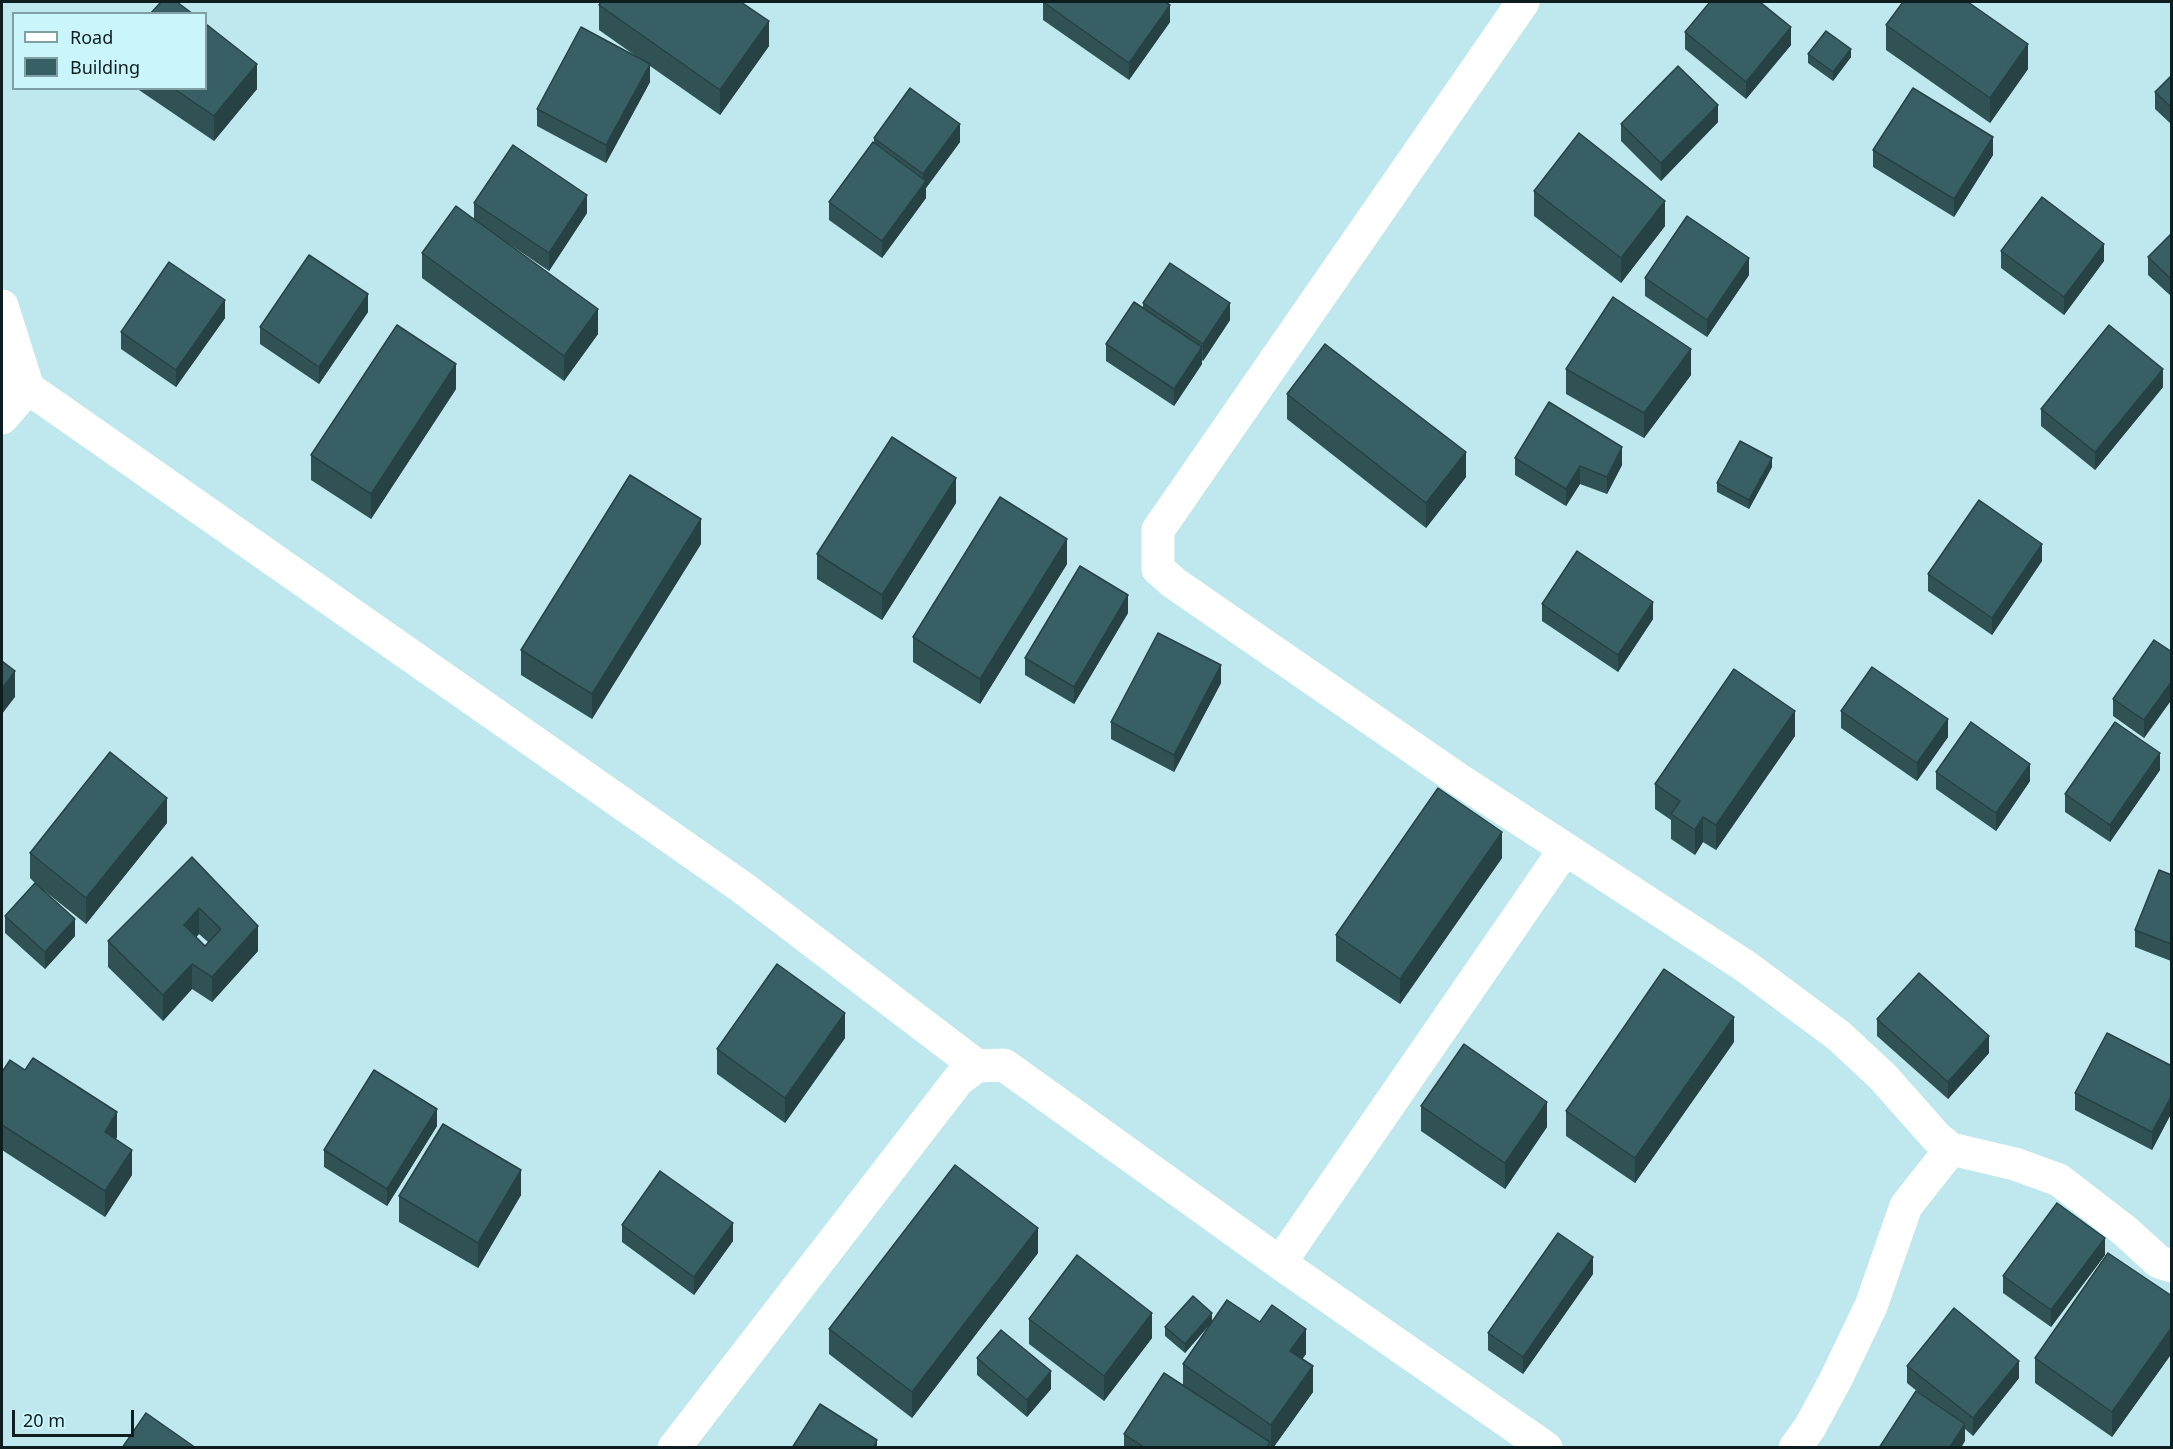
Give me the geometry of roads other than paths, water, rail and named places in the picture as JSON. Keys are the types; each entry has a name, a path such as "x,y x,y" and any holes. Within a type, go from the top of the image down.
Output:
{"street":[{"path":"1523,2 1158,530 1158,569 1174,583 1438,765 1745,966 1839,1036 1883,1077 1937,1138 1951,1149 2015,1164 2059,1180 2125,1231 2159,1262 2172,1266"},
{"path":"2,306 15,380 2,418"},
{"path":"15,380 743,888 977,1066"},
{"path":"1280,1263 1565,849"},
{"path":"674,1448 959,1079 977,1066 1004,1065 1280,1263 1546,1448"},
{"path":"1795,1448 1810,1427 1836,1379 1871,1306 1906,1206 1951,1149"}]}
